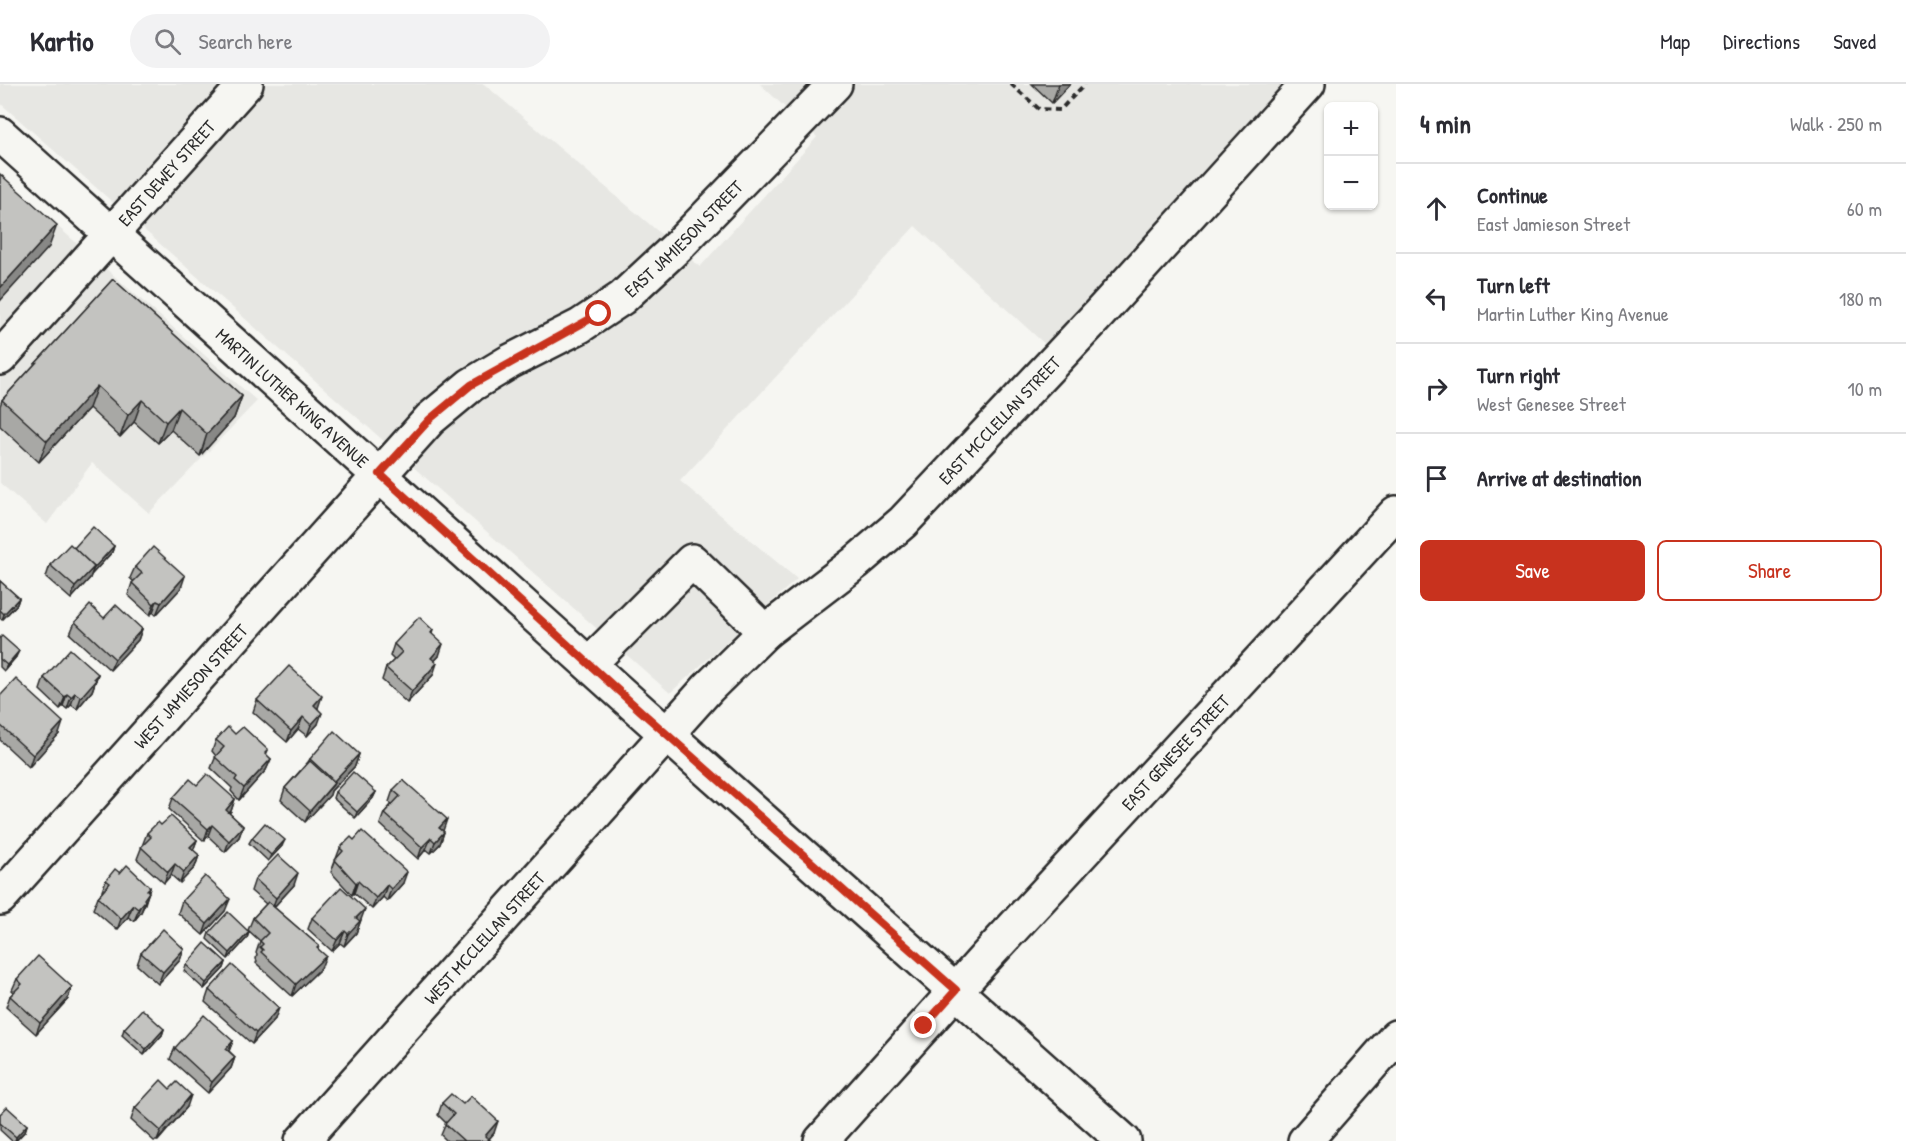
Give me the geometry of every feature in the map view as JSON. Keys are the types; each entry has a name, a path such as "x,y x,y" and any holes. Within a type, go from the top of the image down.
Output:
{"street":[{"name":"EAST DEWEY STREET","path":"0,358 246,84"},
{"name":"EAST JAMIESON STREET","path":"380,474 430,419 471,385 511,361 580,326 622,298 677,247 835,84"},
{"name":"EAST MCCLELLAN STREET","path":"667,734 708,688 765,632 861,558 910,515 1098,315 1308,84"},
{"name":"MARTIN LUTHER KING AVENUE","path":"0,134 667,734 1124,1141"},
{"name":"WEST JAMIESON STREET","path":"0,898 380,474"},
{"name":"EAST GENESEE STREET","path":"821,1141 956,990 1396,513"},
{"path":"589,664 692,561 765,632"},
{"name":"WEST MCCLELLAN STREET","path":"302,1141 667,734"},
{"path":"1305,1141 1396,1037"}],"path":[{"path":"1011,84 1039,109 1060,111 1085,84"}],"shaded area":[{"path":"0,84 484,84 700,267 817,137 760,84 1289,84 1048,347 915,226 680,481 797,579 670,693 0,103"},
{"path":"0,176 257,401 149,513 92,463 47,524 0,483"}],"building":[{"path":"0,174 57,225 0,288"},
{"path":"113,279 242,396 207,434 179,408 166,422 142,400 128,415 97,386 47,441 2,400"},
{"path":"93,527 114,546 93,569 94,567 74,548"},
{"path":"70,544 94,567 75,587 50,565"},
{"path":"153,547 185,576 161,603 157,601 154,604 132,583 142,573 135,567"},
{"path":"0,581 19,598 4,614 0,610"},
{"path":"90,605 104,618 116,605 142,629 115,659 75,622"},
{"path":"419,617 433,630 431,633 443,644 431,658 437,663 412,691 386,668 402,652 394,644"},
{"path":"2,636 19,651 7,665 0,659 0,638"},
{"path":"70,649 98,674 94,678 96,680 81,697 75,693 71,697 67,694 65,697 44,678"},
{"path":"289,666 322,696 314,705 322,713 311,725 303,717 291,731 257,700"},
{"path":"16,679 63,722 33,755 0,725 0,696"},
{"path":"228,727 235,734 243,727 268,750 265,753 271,759 244,788 235,780 237,777 215,757 224,747 216,740"},
{"path":"334,731 359,754 334,781 310,759"},
{"path":"310,761 334,783 310,811 285,788"},
{"path":"353,772 376,792 357,812 335,792"},
{"path":"207,774 235,799 226,810 243,826 229,841 212,825 208,829 173,798 190,779 197,785"},
{"path":"403,780 447,819 439,828 444,832 435,842 431,838 422,847 384,813 400,796 393,790"},
{"path":"171,816 197,840 190,847 199,855 184,872 175,864 168,872 141,847 151,837 147,833 158,822 161,825"},
{"path":"265,823 285,840 271,855 252,838"},
{"path":"362,831 407,872 391,889 387,885 376,898 358,881 356,883 335,860 343,851 340,848 351,837 354,840"},
{"path":"278,855 298,873 276,898 255,879"},
{"path":"127,865 150,887 147,890 149,892 145,901 138,909 133,905 121,919 98,897 110,883 106,880 115,869 120,873"},
{"path":"205,876 230,899 207,924 182,901"},
{"path":"341,887 365,909 356,918 360,921 348,934 345,931 337,940 312,918"},
{"path":"268,902 319,946 317,948 326,956 296,984 261,952 263,950 260,947 263,944 260,941 268,933 253,918"},
{"path":"228,912 249,932 230,953 209,933"},
{"path":"163,929 184,949 163,972 141,953"},
{"path":"205,943 226,962 206,983 186,965"},
{"path":"38,956 72,987 40,1023 10,996 22,984 17,979"},
{"path":"232,965 279,1008 256,1033 209,990"},
{"path":"142,1009 164,1029 146,1049 124,1029"},
{"path":"204,1015 233,1041 226,1049 235,1057 212,1082 175,1048"},
{"path":"161,1080 170,1089 177,1082 191,1095 161,1131 135,1108"},
{"path":"451,1094 463,1104 471,1096 498,1121 485,1136 490,1141 464,1141 445,1124 454,1114 442,1103"},
{"path":"7,1107 27,1125 16,1137 0,1123 0,1114"}],"route":[{"path":"599,314 471,385 430,419 380,474 644,714 956,990 924,1026"}]}
